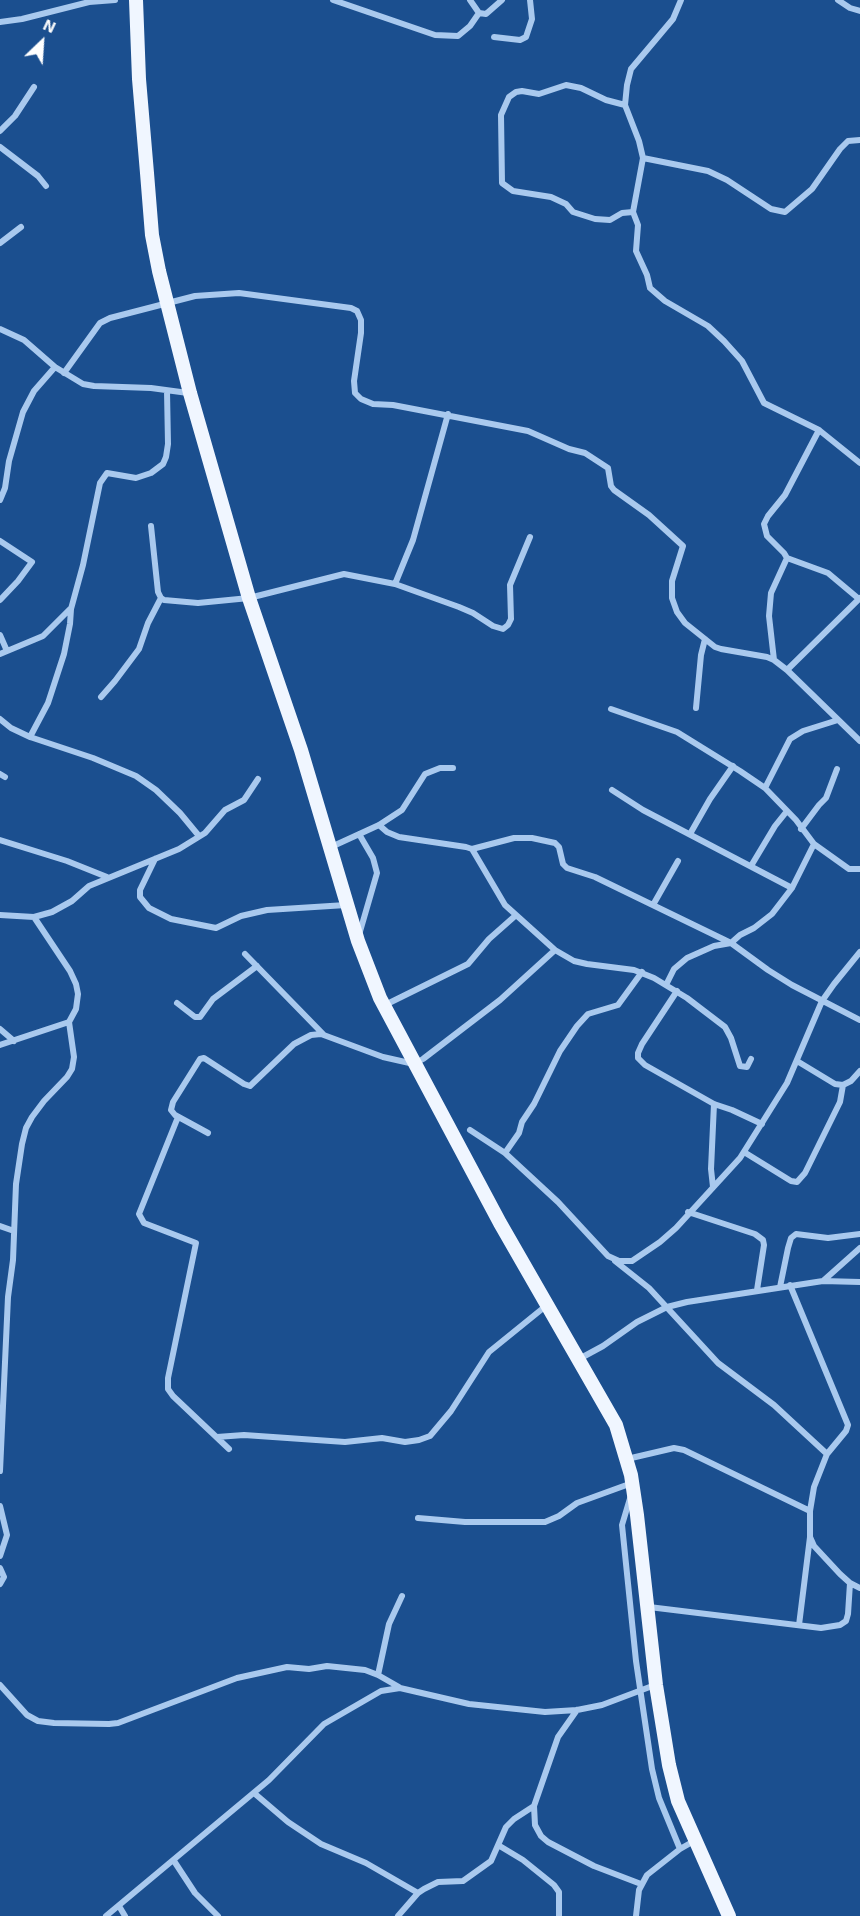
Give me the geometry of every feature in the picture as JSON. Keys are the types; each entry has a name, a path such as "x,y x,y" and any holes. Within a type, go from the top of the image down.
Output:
{"main road":[{"path":"136,0 139,79 152,235 166,305 249,598 301,750 358,941 384,1006 547,1305 616,1425 627,1459 632,1486 656,1685 669,1765 678,1801 729,1916"}],"street":[{"path":"0,22 22,19 89,2 114,0"},
{"path":"333,0 435,35 458,36 470,26 478,13"},
{"path":"470,0 478,13"},
{"path":"478,13 489,14 502,0"},
{"path":"494,37 520,40 526,37 532,19 530,0"},
{"path":"681,0 673,19 632,69 627,86 626,105 643,158 633,212 638,225 636,250 650,288 665,301 708,326 724,341 742,362 760,397 768,406 819,430 860,463"},
{"path":"838,0 860,11"},
{"path":"626,105 581,88 566,85 539,94 516,92 501,115 502,183 513,191 550,197 566,204 573,212 595,219 610,220 622,213 633,212"},
{"path":"0,131 15,116 34,87"},
{"path":"643,158 708,171 727,180 771,209 785,212 813,189 848,141 860,140"},
{"path":"0,147 38,176 46,186"},
{"path":"0,243 21,226"},
{"path":"64,373 100,323 110,318 195,296 239,292 351,308 357,311 361,320 359,349 354,372 355,393 360,399 374,404 448,414 528,431 569,450 585,453 608,468 611,486 614,490 649,515 683,546 672,581 672,598 681,617 721,650 774,660 860,741"},
{"path":"0,329 24,340 74,380 94,386 151,388 190,393"},
{"path":"0,501 5,489 9,461 23,412 34,391 55,367"},
{"path":"30,737 48,704 64,654 71,609 81,577 100,483 104,475 110,472 129,477 142,476 163,464 166,457 167,391"},
{"path":"395,584 413,540 448,414"},
{"path":"787,670 860,598 828,573 787,558 767,536 764,524 785,495 819,430"},
{"path":"151,526 158,592 161,598"},
{"path":"161,598 198,603 249,598 344,574 395,584 459,607 493,626 503,628 511,619 510,585 530,537"},
{"path":"0,540 32,562 0,600"},
{"path":"774,660 769,616 771,593 787,558"},
{"path":"100,697 139,649 148,623 161,598"},
{"path":"0,654 43,636 71,609"},
{"path":"0,635 7,651"},
{"path":"696,708 701,655 705,639"},
{"path":"611,709 677,732 733,766 765,789 814,844 849,869 860,869"},
{"path":"0,719 11,728 30,737 93,758 136,776 156,790 180,813 199,836"},
{"path":"765,789 790,739 803,731 838,720"},
{"path":"690,834 710,799 733,766"},
{"path":"331,847 379,825 403,808 425,774 440,768 453,768"},
{"path":"801,829 826,798 837,769"},
{"path":"0,915 34,917 52,912 72,901 89,886 107,877 179,849 213,825 225,810 244,800 258,779"},
{"path":"612,790 643,810 792,888"},
{"path":"751,866 775,826 787,811"},
{"path":"379,825 392,835 399,837 472,849 524,838 555,843 559,847 563,864 567,868 595,877 731,943 768,970 860,1020"},
{"path":"358,941 376,873 373,858 359,834"},
{"path":"0,840 107,877"},
{"path":"666,985 674,969 687,958 714,946 731,943 772,914 792,888 814,844"},
{"path":"472,849 498,896 515,915 555,950 574,961 642,972 677,991 725,1027 729,1032 740,1066 747,1067 751,1059"},
{"path":"156,858 140,891 140,897 149,908 171,919 216,928 241,916 267,910 347,905"},
{"path":"653,905 678,861"},
{"path":"384,1006 468,964 489,939 515,915"},
{"path":"0,1471 8,1297 13,1260 16,1184 22,1144 26,1128 32,1117 68,1077 72,1069 74,1057 69,1022 76,1009 78,994 70,971 34,917"},
{"path":"208,1133 178,1117 171,1110 173,1102 200,1059 208,1060 250,1086 294,1044 311,1035 325,1035 382,1057 414,1064 500,1000 555,950"},
{"path":"612,1259 632,1261 660,1242 744,1152 787,1083 822,1001 860,952"},
{"path":"245,954 325,1035"},
{"path":"177,1003 195,1017 200,1017 213,999 257,966"},
{"path":"505,1153 534,1104 560,1051 577,1026 588,1014 618,1005 642,972"},
{"path":"677,991 642,1044 638,1058 645,1065 714,1104 762,1124"},
{"path":"0,1045 69,1022"},
{"path":"0,1029 14,1041"},
{"path":"797,1061 835,1084 843,1085 851,1081 860,1071"},
{"path":"744,1152 791,1181 797,1182 805,1173 840,1102 843,1085"},
{"path":"713,1187 711,1169 714,1104"},
{"path":"178,1117 139,1214 144,1223 196,1243 168,1384 173,1396 229,1449"},
{"path":"470,1130 505,1153 558,1202 612,1259 649,1288 718,1363 774,1404 827,1454"},
{"path":"688,1212 755,1234 763,1240 757,1290"},
{"path":"0,1226 14,1231"},
{"path":"780,1287 791,1238 796,1234 828,1238 860,1234"},
{"path":"823,1281 860,1248"},
{"path":"579,1359 603,1346 637,1322 667,1307 757,1290 823,1281 860,1282"},
{"path":"790,1286 848,1423 846,1431 827,1454 814,1487 799,1625"},
{"path":"217,1437 244,1435 345,1442 382,1438 405,1442 420,1440 430,1436 451,1411 489,1352 547,1305"},
{"path":"627,1459 674,1448 684,1450 810,1510"},
{"path":"418,1518 465,1522 545,1522 577,1503 632,1486"},
{"path":"632,1486 622,1525 640,1691 657,1788 680,1849"},
{"path":"0,1506 7,1530 0,1556"},
{"path":"810,1537 814,1546 850,1583 860,1588"},
{"path":"0,1568 4,1577 0,1584"},
{"path":"648,1607 820,1628 840,1625 846,1621 850,1583"},
{"path":"378,1675 389,1624 402,1596"},
{"path":"0,1685 27,1715 38,1721 109,1724 118,1723 237,1678 287,1667 343,1667 365,1670 400,1688 469,1704 545,1712 577,1710 602,1705 656,1685"},
{"path":"106,1916 254,1793 307,1744 324,1724 381,1691 400,1688"},
{"path":"577,1710 558,1737 534,1806 535,1825 541,1836 548,1842 594,1866 641,1884"},
{"path":"254,1793 288,1822 321,1844 366,1863 418,1893"},
{"path":"398,1916 418,1893 438,1882 464,1880 491,1862 506,1827 514,1818 534,1806"},
{"path":"636,1916 641,1884 655,1868 695,1841"},
{"path":"498,1845 523,1860 554,1885 559,1893 559,1916"},
{"path":"174,1861 195,1893 218,1916"},
{"path":"119,1906 125,1916"}]}
